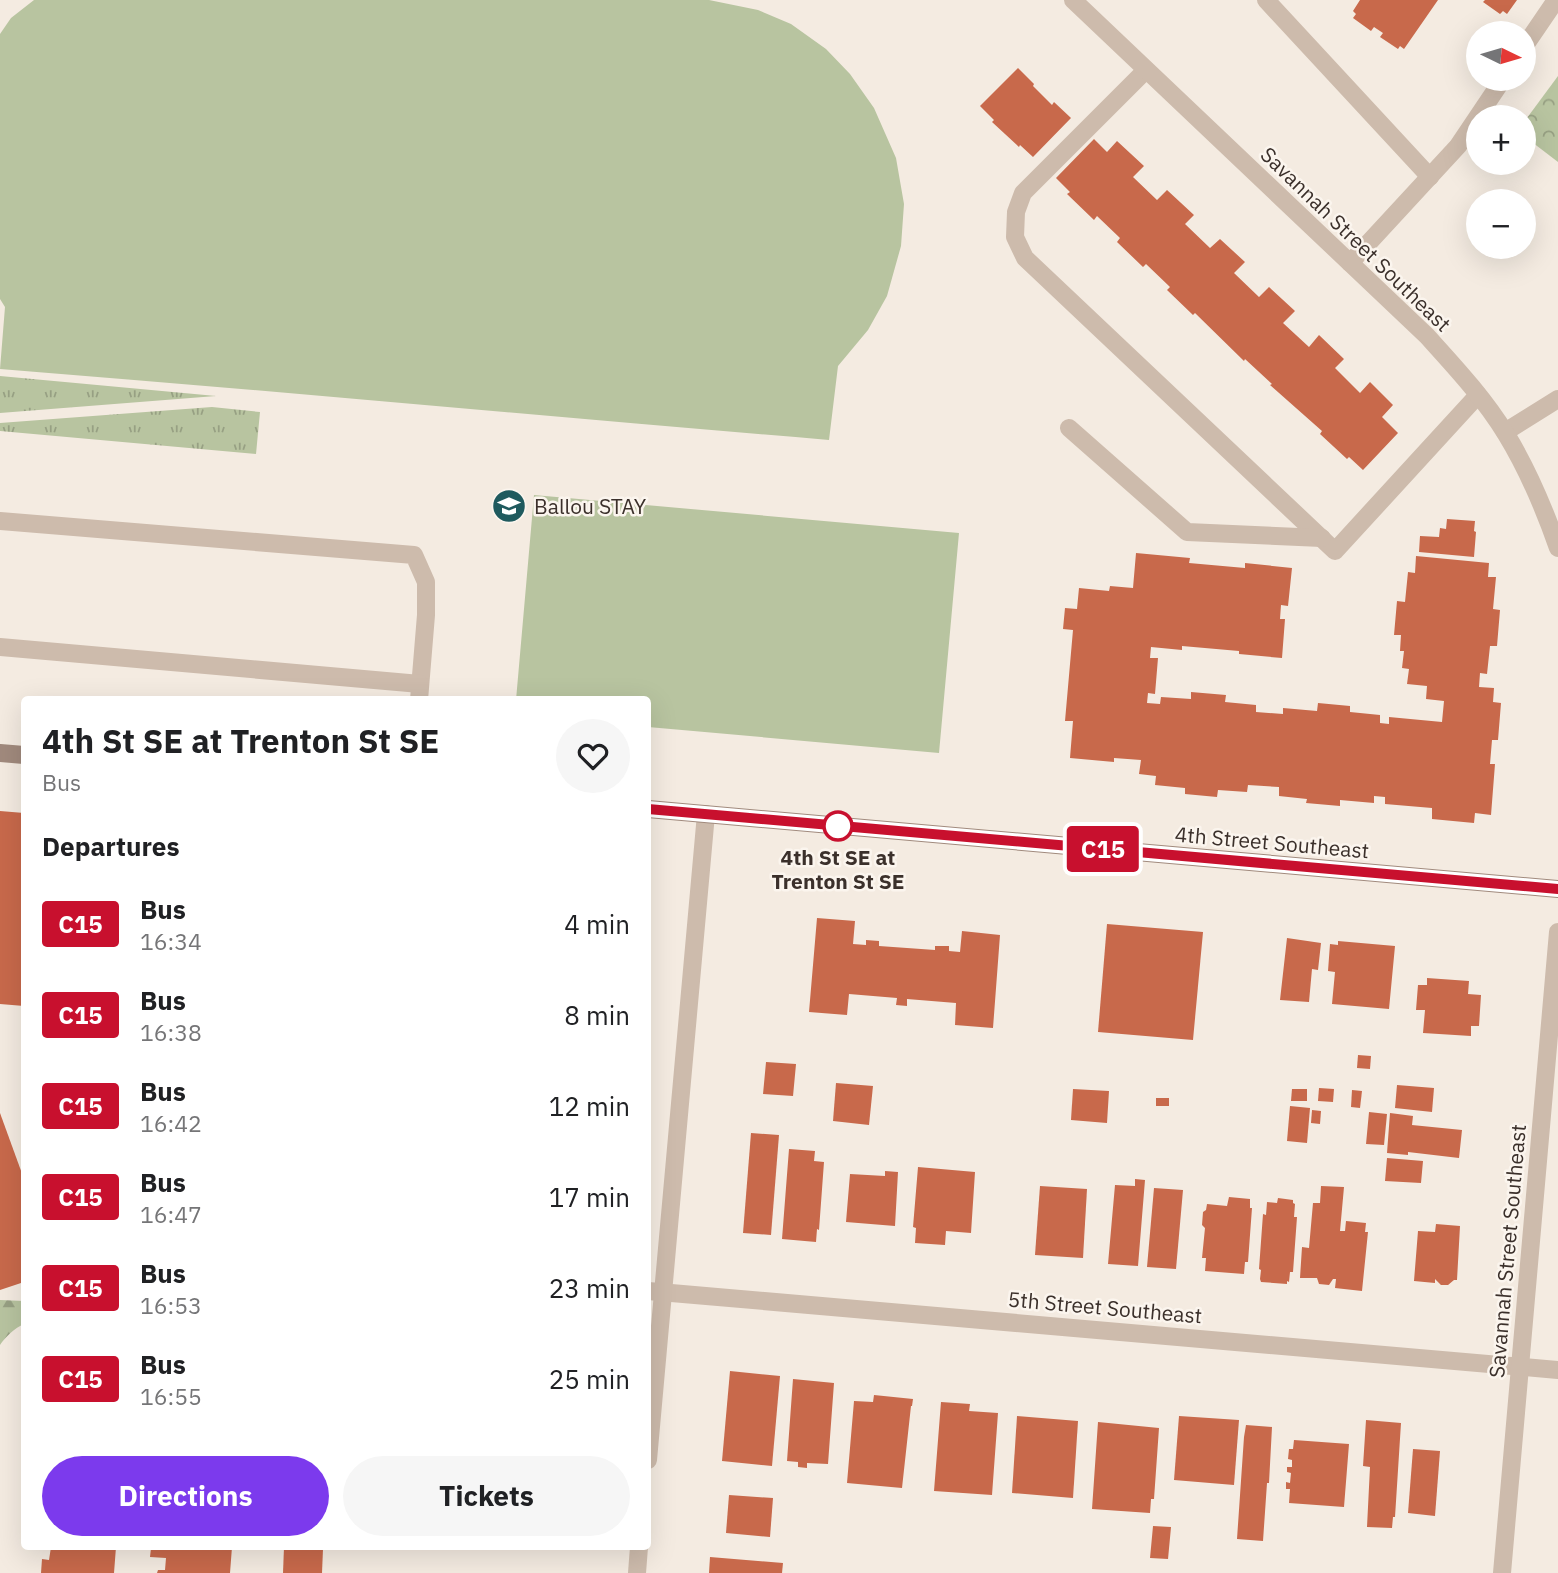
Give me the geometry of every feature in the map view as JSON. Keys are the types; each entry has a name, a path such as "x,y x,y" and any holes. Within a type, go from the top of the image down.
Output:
{"street":[{"name":"Savannah Street Southeast","path":"1073,0 1427,336 1469,382 1505,432 1527,471 1558,548"},
{"path":"1266,0 1430,177"},
{"path":"1536,29 1556,0"},
{"path":"1146,70 1023,193 1016,212 1015,237 1025,258 1335,551 1478,396"},
{"path":"1350,263 1458,146 1495,91"},
{"path":"1505,432 1558,399"},
{"path":"1069,428 1187,532 1322,538"},
{"path":"0,521 414,555 426,582 420,692 0,647"},
{"path":"0,752 21,755"},
{"name":"4th Street Southeast","path":"651,809 1558,890"},
{"path":"651,1397 656,1291 706,814"},
{"name":"Savannah Street Southeast","path":"1502,1573 1558,932"},
{"name":"5th Street Southeast","path":"656,1291 1558,1370"},
{"path":"637,1573 639,1550"}],"green space":[{"path":"34,0 709,0 758,10 791,24 826,49 850,74 874,108 896,158 904,204 901,246 887,296 868,330 838,366 829,440 0,369 5,307 0,299 0,34 11,18"},
{"path":"1558,76 1558,162 1536,145 1536,106"},
{"path":"0,376 216,396 0,413"},
{"path":"212,407 260,412 256,454 0,431 0,423"},
{"path":"534,495 959,533 939,753 651,727 651,696 516,696"},
{"path":"0,1300 21,1301 21,1326 0,1345"}],"building":[{"path":"1360,0 1438,0 1404,49 1400,46 1398,49 1380,37 1383,33 1374,27 1371,31 1353,18 1356,14 1353,11"},
{"path":"1517,0 1507,14 1503,11 1500,14 1483,2"},
{"path":"1018,68 1052,105 1054,102 1071,118 1033,157 992,122 994,120 980,106"},
{"path":"1094,139 1107,152 1117,141 1144,166 1133,177 1157,200 1167,190 1194,215 1185,224 1210,248 1220,239 1245,262 1234,273 1259,297 1269,287 1295,311 1283,323 1309,347 1319,335 1344,359 1335,368 1360,393 1370,382 1393,405 1382,417 1398,433 1363,470 1320,434 1322,431 1195,313 1193,315 1167,290 1170,287 1146,264 1143,267 1117,242 1120,238 1097,216 1094,220 1067,194 1070,192 1056,178"},
{"path":"1447,519 1475,521 1474,557 1419,552 1420,536 1439,537 1440,528 1446,529"},
{"path":"1136,553 1190,558 1189,563 1245,568 1245,563 1292,568 1288,606 1281,605 1280,619 1285,619 1282,658 1182,646 1182,650 1151,647 1150,658 1158,658 1155,694 1148,693 1147,703 1160,704 1161,697 1191,699 1191,692 1226,695 1225,702 1256,705 1256,712 1283,714 1283,708 1317,711 1318,703 1350,706 1350,712 1380,715 1380,723 1389,724 1389,717 1442,722 1444,701 1426,699 1427,686 1407,684 1409,669 1402,668 1404,651 1400,651 1401,635 1394,635 1397,601 1405,602 1408,572 1415,573 1416,556 1489,563 1488,577 1496,577 1493,609 1500,610 1497,646 1490,646 1487,674 1480,673 1479,687 1494,688 1493,702 1501,703 1498,740 1492,740 1490,764 1495,764 1491,815 1475,813 1474,823 1432,819 1432,808 1385,804 1385,797 1374,796 1374,803 1340,800 1340,806 1306,803 1307,799 1279,796 1279,787 1248,785 1247,792 1218,790 1217,797 1185,794 1185,788 1155,785 1156,776 1139,774 1141,760 1114,758 1114,762 1070,758 1073,721 1065,721 1073,630 1063,629 1065,608 1077,609 1079,588 1109,591 1110,586 1133,588"},
{"path":"0,811 21,813 21,1006 0,1004"},
{"path":"817,918 855,921 853,944 866,945 866,940 879,941 879,946 935,950 935,946 949,946 949,951 960,952 962,931 1000,935 993,1028 955,1025 956,1003 907,999 907,1006 896,1005 897,998 849,994 847,1015 809,1012"},
{"path":"1107,924 1203,932 1193,1040 1098,1032"},
{"path":"1287,938 1321,943 1318,970 1312,969 1309,1002 1280,1000"},
{"path":"1338,941 1395,946 1389,1009 1332,1004 1335,972 1328,971 1330,944 1338,945"},
{"path":"1427,978 1469,981 1468,994 1481,995 1479,1026 1471,1026 1471,1036 1423,1033 1425,1010 1416,1010 1418,985 1427,985"},
{"path":"1358,1055 1371,1056 1370,1069 1357,1068"},
{"path":"766,1062 796,1064 793,1096 763,1094"},
{"path":"836,1083 873,1086 869,1125 833,1121"},
{"path":"1397,1085 1434,1088 1432,1112 1395,1108"},
{"path":"1319,1088 1334,1089 1333,1102 1318,1101"},
{"path":"1073,1089 1109,1091 1107,1123 1071,1120"},
{"path":"1292,1089 1307,1089 1307,1101 1291,1101"},
{"path":"1352,1090 1362,1091 1360,1108 1351,1107"},
{"path":"1156,1098 1169,1098 1169,1106 1156,1106"},
{"path":"1290,1106 1310,1108 1307,1143 1287,1141"},
{"path":"1312,1110 1321,1111 1320,1124 1311,1123"},
{"path":"1369,1112 1387,1114 1384,1145 1366,1144"},
{"path":"0,1113 21,1171 21,1283 0,1290"},
{"path":"1390,1113 1413,1116 1412,1125 1462,1130 1459,1158 1408,1152 1408,1155 1387,1153"},
{"path":"751,1133 779,1135 771,1235 743,1233"},
{"path":"789,1149 815,1151 814,1161 824,1162 816,1242 782,1239"},
{"path":"1387,1158 1423,1161 1421,1183 1385,1181"},
{"path":"918,1167 975,1172 971,1233 946,1231 945,1245 915,1243 916,1228 913,1227"},
{"path":"885,1171 898,1172 895,1226 846,1222 850,1174 885,1176"},
{"path":"1135,1179 1145,1180 1138,1266 1108,1264 1115,1185 1135,1186"},
{"path":"1040,1186 1087,1189 1083,1258 1035,1255"},
{"path":"1321,1186 1344,1187 1340,1231 1345,1231 1346,1221 1366,1223 1365,1232 1368,1232 1362,1291 1335,1288 1336,1279 1329,1285 1319,1284 1317,1278 1300,1278 1302,1247 1309,1248 1313,1203 1320,1203"},
{"path":"1154,1188 1183,1190 1176,1269 1147,1267"},
{"path":"1229,1197 1250,1199 1252,1208 1248,1262 1245,1262 1244,1274 1205,1271 1206,1258 1202,1258 1205,1228 1202,1225 1203,1212 1207,1204 1227,1206"},
{"path":"1278,1198 1293,1200 1294,1217 1297,1217 1293,1272 1290,1272 1287,1284 1261,1282 1260,1279 1263,1214 1266,1215 1267,1202 1277,1203"},
{"path":"1436,1224 1460,1226 1457,1280 1448,1285 1441,1285 1435,1279 1435,1283 1414,1281 1418,1231 1435,1232"},
{"path":"730,1371 780,1376 772,1466 722,1461"},
{"path":"793,1379 834,1383 828,1464 807,1463 807,1468 798,1467 798,1462 787,1461"},
{"path":"874,1395 913,1399 902,1488 847,1483 854,1401 873,1402"},
{"path":"941,1402 970,1404 969,1411 998,1413 992,1495 934,1491"},
{"path":"1017,1416 1078,1421 1073,1498 1012,1493"},
{"path":"1179,1416 1239,1420 1234,1485 1174,1480"},
{"path":"1366,1420 1401,1423 1392,1528 1367,1527 1370,1467 1363,1466"},
{"path":"1098,1422 1159,1428 1154,1499 1151,1499 1150,1513 1092,1509"},
{"path":"1246,1425 1272,1427 1263,1541 1237,1539"},
{"path":"1294,1440 1349,1444 1344,1507 1289,1503 1290,1489 1286,1489 1286,1482 1290,1483 1291,1473 1287,1472 1287,1467 1292,1467 1292,1460 1288,1459"},
{"path":"1413,1449 1440,1451 1435,1516 1408,1513"},
{"path":"729,1495 773,1498 770,1537 726,1533"},
{"path":"1153,1526 1171,1527 1168,1559 1150,1558"},
{"path":"51,1550 116,1550 114,1573 41,1573 42,1559 49,1560"},
{"path":"151,1550 232,1550 230,1573 157,1573 158,1570 165,1570 166,1558 150,1557"},
{"path":"284,1550 323,1550 322,1573 283,1573"},
{"path":"710,1557 783,1563 782,1573 709,1573"}],"bus line":[{"name":"C15","path":"651,809 1558,889"}],"place":[{"name":"Ballou STAY","path":"509,506"},
{"name":"4th St SE at Trenton St SE","path":"838,826"}]}
